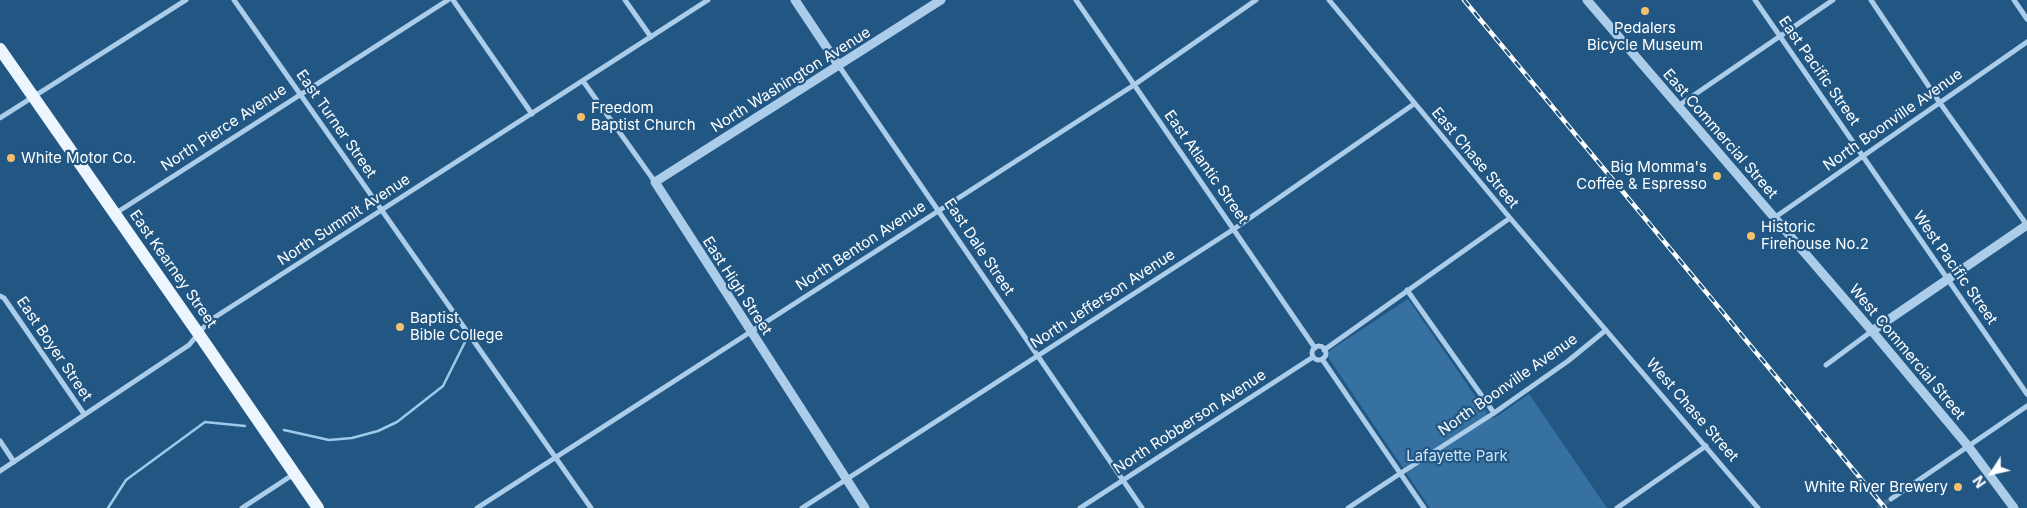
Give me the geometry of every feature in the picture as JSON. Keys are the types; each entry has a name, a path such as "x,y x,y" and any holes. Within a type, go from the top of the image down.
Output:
{"main road":[{"name":"East Kearney Street","path":"0,49 198,332 318,508"}],"street":[{"path":"0,118 186,0"},
{"name":"East Turner Street","path":"234,0 591,508"},
{"name":"North Pierce Avenue","path":"115,214 448,0"},
{"path":"453,0 532,114"},
{"path":"626,0 651,37"},
{"name":"North Summit Avenue","path":"0,471 190,345 198,332 209,321 708,0"},
{"name":"East Dale Street","path":"795,0 1142,508"},
{"name":"North Washington Avenue","path":"655,182 941,0"},
{"name":"East Atlantic Street","path":"1076,0 1314,348"},
{"name":"North Benton Avenue","path":"477,508 1134,85 1256,0"},
{"name":"East Chase Street","path":"1329,0 1414,104 1606,330"},
{"name":"East Commercial Street","path":"1587,0 1774,218"},
{"name":"East Pacific Street","path":"1756,0 1863,156"},
{"path":"1678,106 1833,0"},
{"path":"1826,365 1872,331 2027,225 1940,103 1871,0"},
{"path":"2014,0 2027,19"},
{"name":"North Boonville Avenue","path":"1774,218 2027,42"},
{"name":"East High Street","path":"583,81 655,182 865,508"},
{"name":"North Jefferson Avenue","path":"802,508 1234,229 1414,104"},
{"name":"West Pacific Street","path":"1863,156 2027,394"},
{"path":"1324,350 1510,218"},
{"name":"West Commercial Street","path":"1774,218 1968,446 2014,508"},
{"path":"1407,290 1494,413"},
{"name":"East Boyer Street","path":"2,297 84,414"},
{"name":"North Boonville Avenue","path":"1348,508 1494,413 1568,361 1606,330"},
{"name":"West Chase Street","path":"1606,330 1758,508"},
{"path":"1320,346 1324,350 1325,354 1322,359 1318,360 1313,356 1314,348 1320,346"},
{"name":"North Robberson Avenue","path":"1080,508 1313,356"},
{"path":"1322,359 1424,508"},
{"path":"1891,499 2027,406"},
{"path":"0,441 14,462"},
{"path":"1618,508 1706,446"},
{"path":"242,508 295,474"}],"green space":[{"name":"Lafayette Park","path":"1408,299 1489,416 1496,417 1529,394 1607,508 1430,508 1328,357 1328,353 1332,349"}],"waterway":[{"path":"284,430 329,440 352,438 378,431 397,422 443,386 467,338"},
{"path":"108,508 126,480 205,422 245,426"}],"tunnel":[{"path":"1878,508 1891,499"}],"railway":[{"path":"1464,0 1885,508"}],"place":[{"name":"Pedalers Bicycle Museum","path":"1645,11"},
{"name":"Freedom Baptist Church","path":"581,117"},
{"name":"White Motor Co.","path":"11,158"},
{"name":"Big Momma's Coffee & Espresso","path":"1717,176"},
{"name":"Historic Firehouse No.2","path":"1751,236"},
{"name":"Baptist Bible College","path":"400,327"},
{"name":"White River Brewery","path":"1958,487"}]}
